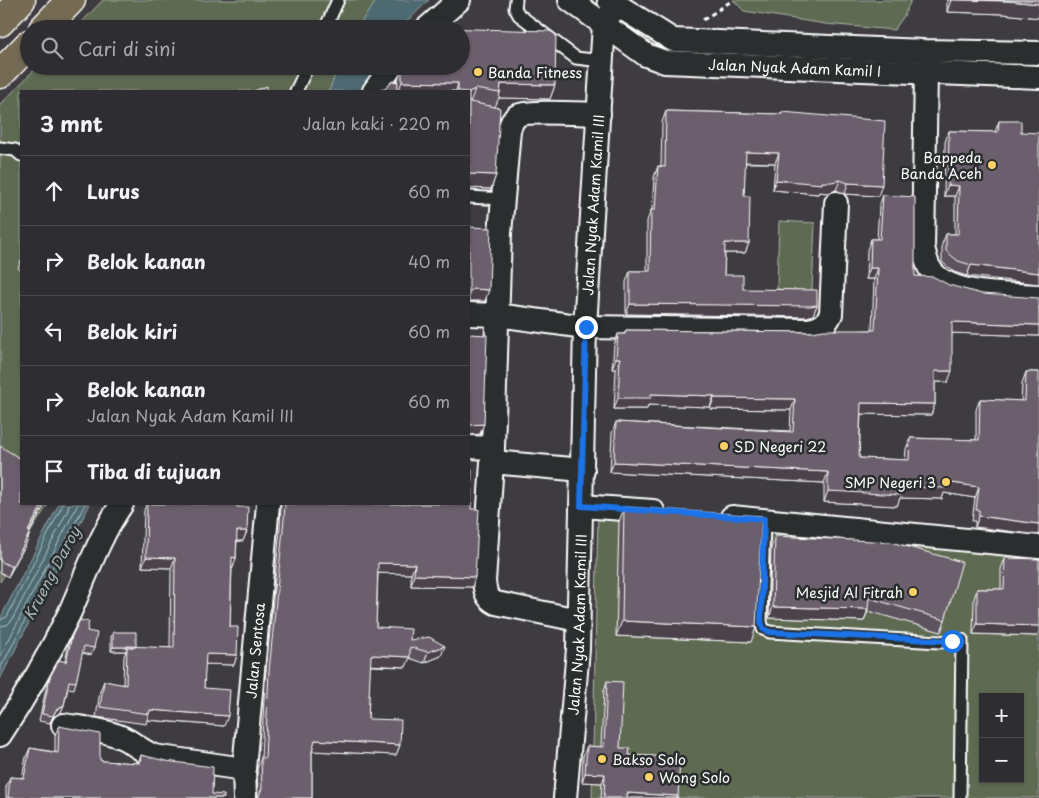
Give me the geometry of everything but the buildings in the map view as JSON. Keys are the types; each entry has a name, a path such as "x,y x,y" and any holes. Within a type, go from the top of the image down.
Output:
{"highway":[{"path":"0,22 21,0"},
{"path":"52,20 71,0"},
{"path":"0,74 20,53"}],"street":[{"path":"436,20 459,0"},
{"name":"Jalan Nyak Adam Kamil I","path":"570,0 646,55 665,62 1039,77"},
{"name":"Jalan Nyak Adam Kamil III","path":"565,798 578,620 586,327 601,61 604,24 612,3"},
{"name":"Jalan Nyak Adam Kamil I","path":"612,3 673,40 924,51 1039,53"},
{"path":"926,73 924,248 929,268 944,280 962,290 1039,296"},
{"path":"375,90 386,75"},
{"path":"578,620 496,603 489,599 485,592 497,315 492,232 503,199 505,118 530,113 599,114"},
{"path":"470,314 497,315 586,327 808,330 819,328 827,323 831,314 836,203"},
{"path":"470,447 492,455 583,470"},
{"path":"0,735 37,678 70,612 88,565 121,505"},
{"name":"Jalan Sentosa","path":"244,798 244,769 268,505"},
{"path":"581,506 678,513"},
{"path":"706,515 764,519 1039,547"},
{"path":"63,726 113,735 127,740 140,750 154,756 244,769"}],"lane":[{"path":"328,20 338,0"},
{"path":"516,0 515,8 519,16 576,58 601,61"},
{"path":"296,90 304,75"},
{"path":"0,148 14,150 20,154"},
{"path":"470,197 503,199"},
{"path":"764,519 761,621 763,629 770,632 929,641 962,640 960,798"}],"green space":[{"path":"103,0 377,0 363,20 84,20"},
{"path":"733,0 911,0 904,16 894,30 825,24 744,11"},
{"path":"29,75 335,75 329,90 20,90 20,505 47,505 0,582 0,105"},
{"path":"779,221 815,223 812,291 777,289"},
{"path":"598,514 1039,547 1039,798 592,798"}],"water":[{"path":"377,0 429,0 408,20 363,20"},
{"path":"335,75 369,75 362,90 329,90"},
{"name":"Krueng Daroy","path":"58,505 89,505 0,679 0,619"}],"place":[{"name":"Banda Fitness","path":"478,72"},
{"name":"Bappeda Banda Aceh","path":"992,165"},
{"name":"SD Negeri 22","path":"724,446"},
{"name":"SMP Negeri 3","path":"946,482"},
{"name":"Mesjid Al Fitrah","path":"913,592"},
{"name":"Bakso Solo","path":"602,759"},
{"name":"Wong Solo","path":"649,777"}],"route":[{"path":"586,327 581,506 764,519 761,621 763,629 770,632 939,642 952,641"}]}
